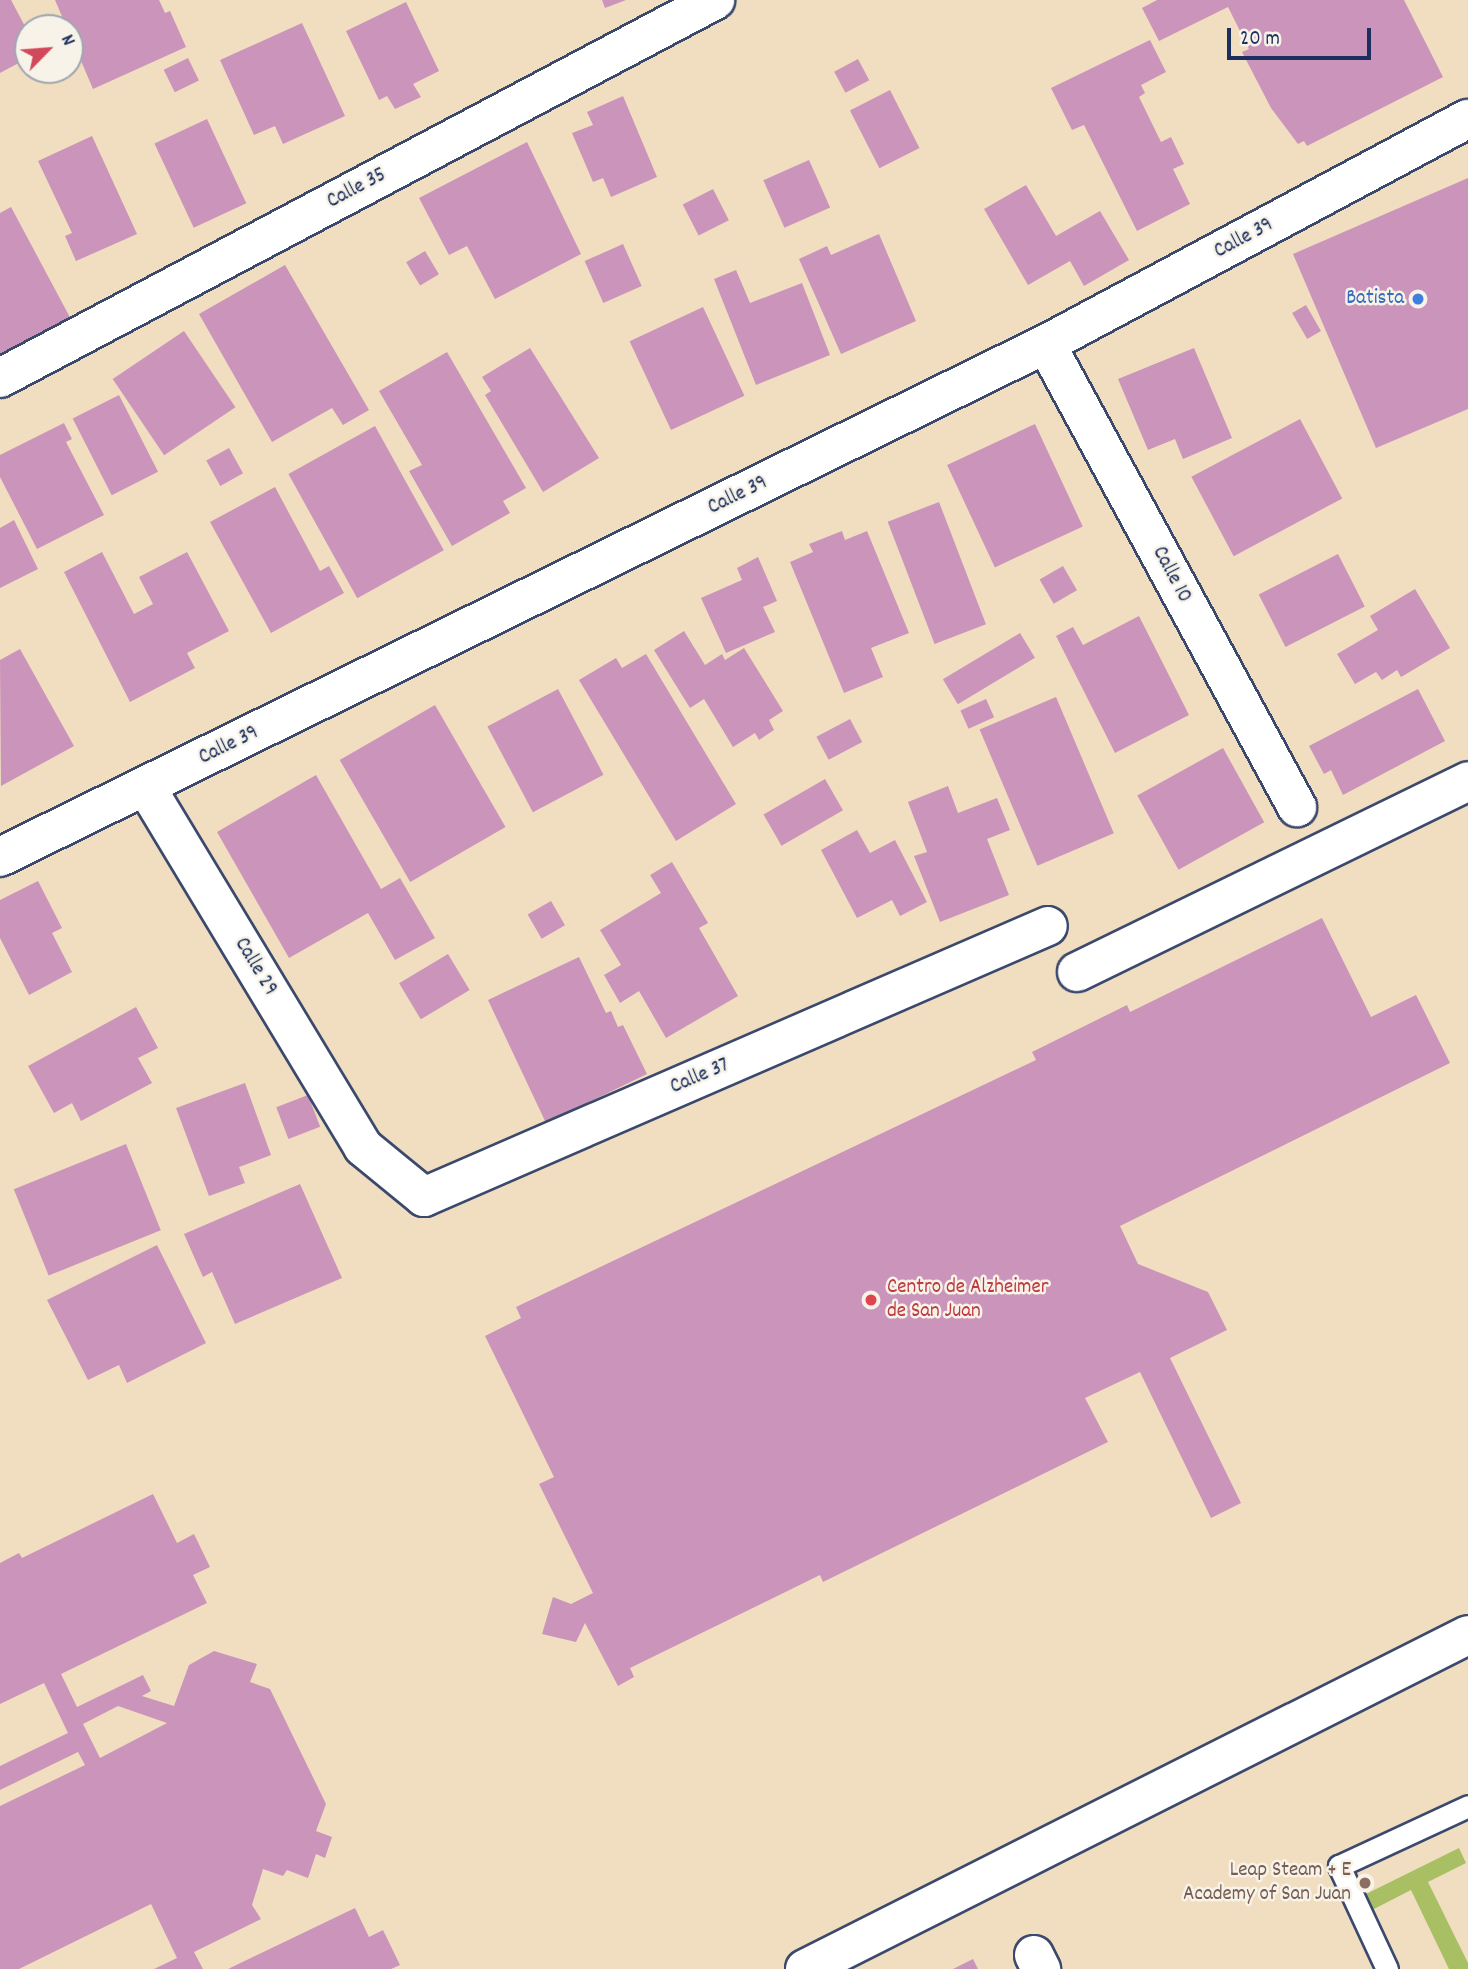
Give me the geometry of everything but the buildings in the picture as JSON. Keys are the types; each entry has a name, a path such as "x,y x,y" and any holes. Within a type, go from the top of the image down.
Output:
{"street":[{"name":"Calle 35","path":"0,379 715,0"},
{"name":"Calle 39","path":"0,857 1046,344 1468,119"},
{"name":"Calle 10","path":"1046,344 1297,807"},
{"path":"1077,972 1468,781"},
{"name":"Calle 29","path":"146,787 363,1147"},
{"name":"Calle 37","path":"363,1147 424,1197 1048,926"},
{"path":"805,1969 1468,1635"}],"lane":[{"path":"1387,1969 1339,1866 1468,1805"}],"green space":[{"path":"1459,1848 1466,1863 1428,1882 1468,1963 1468,1969 1449,1969 1411,1890 1372,1910 1364,1895"}],"place":[{"name":"Batista","path":"1418,299"},
{"name":"Centro de Alzheimer de San Juan","path":"871,1300"},
{"name":"Leap Steam + E Academy of San Juan","path":"1365,1883"}]}
